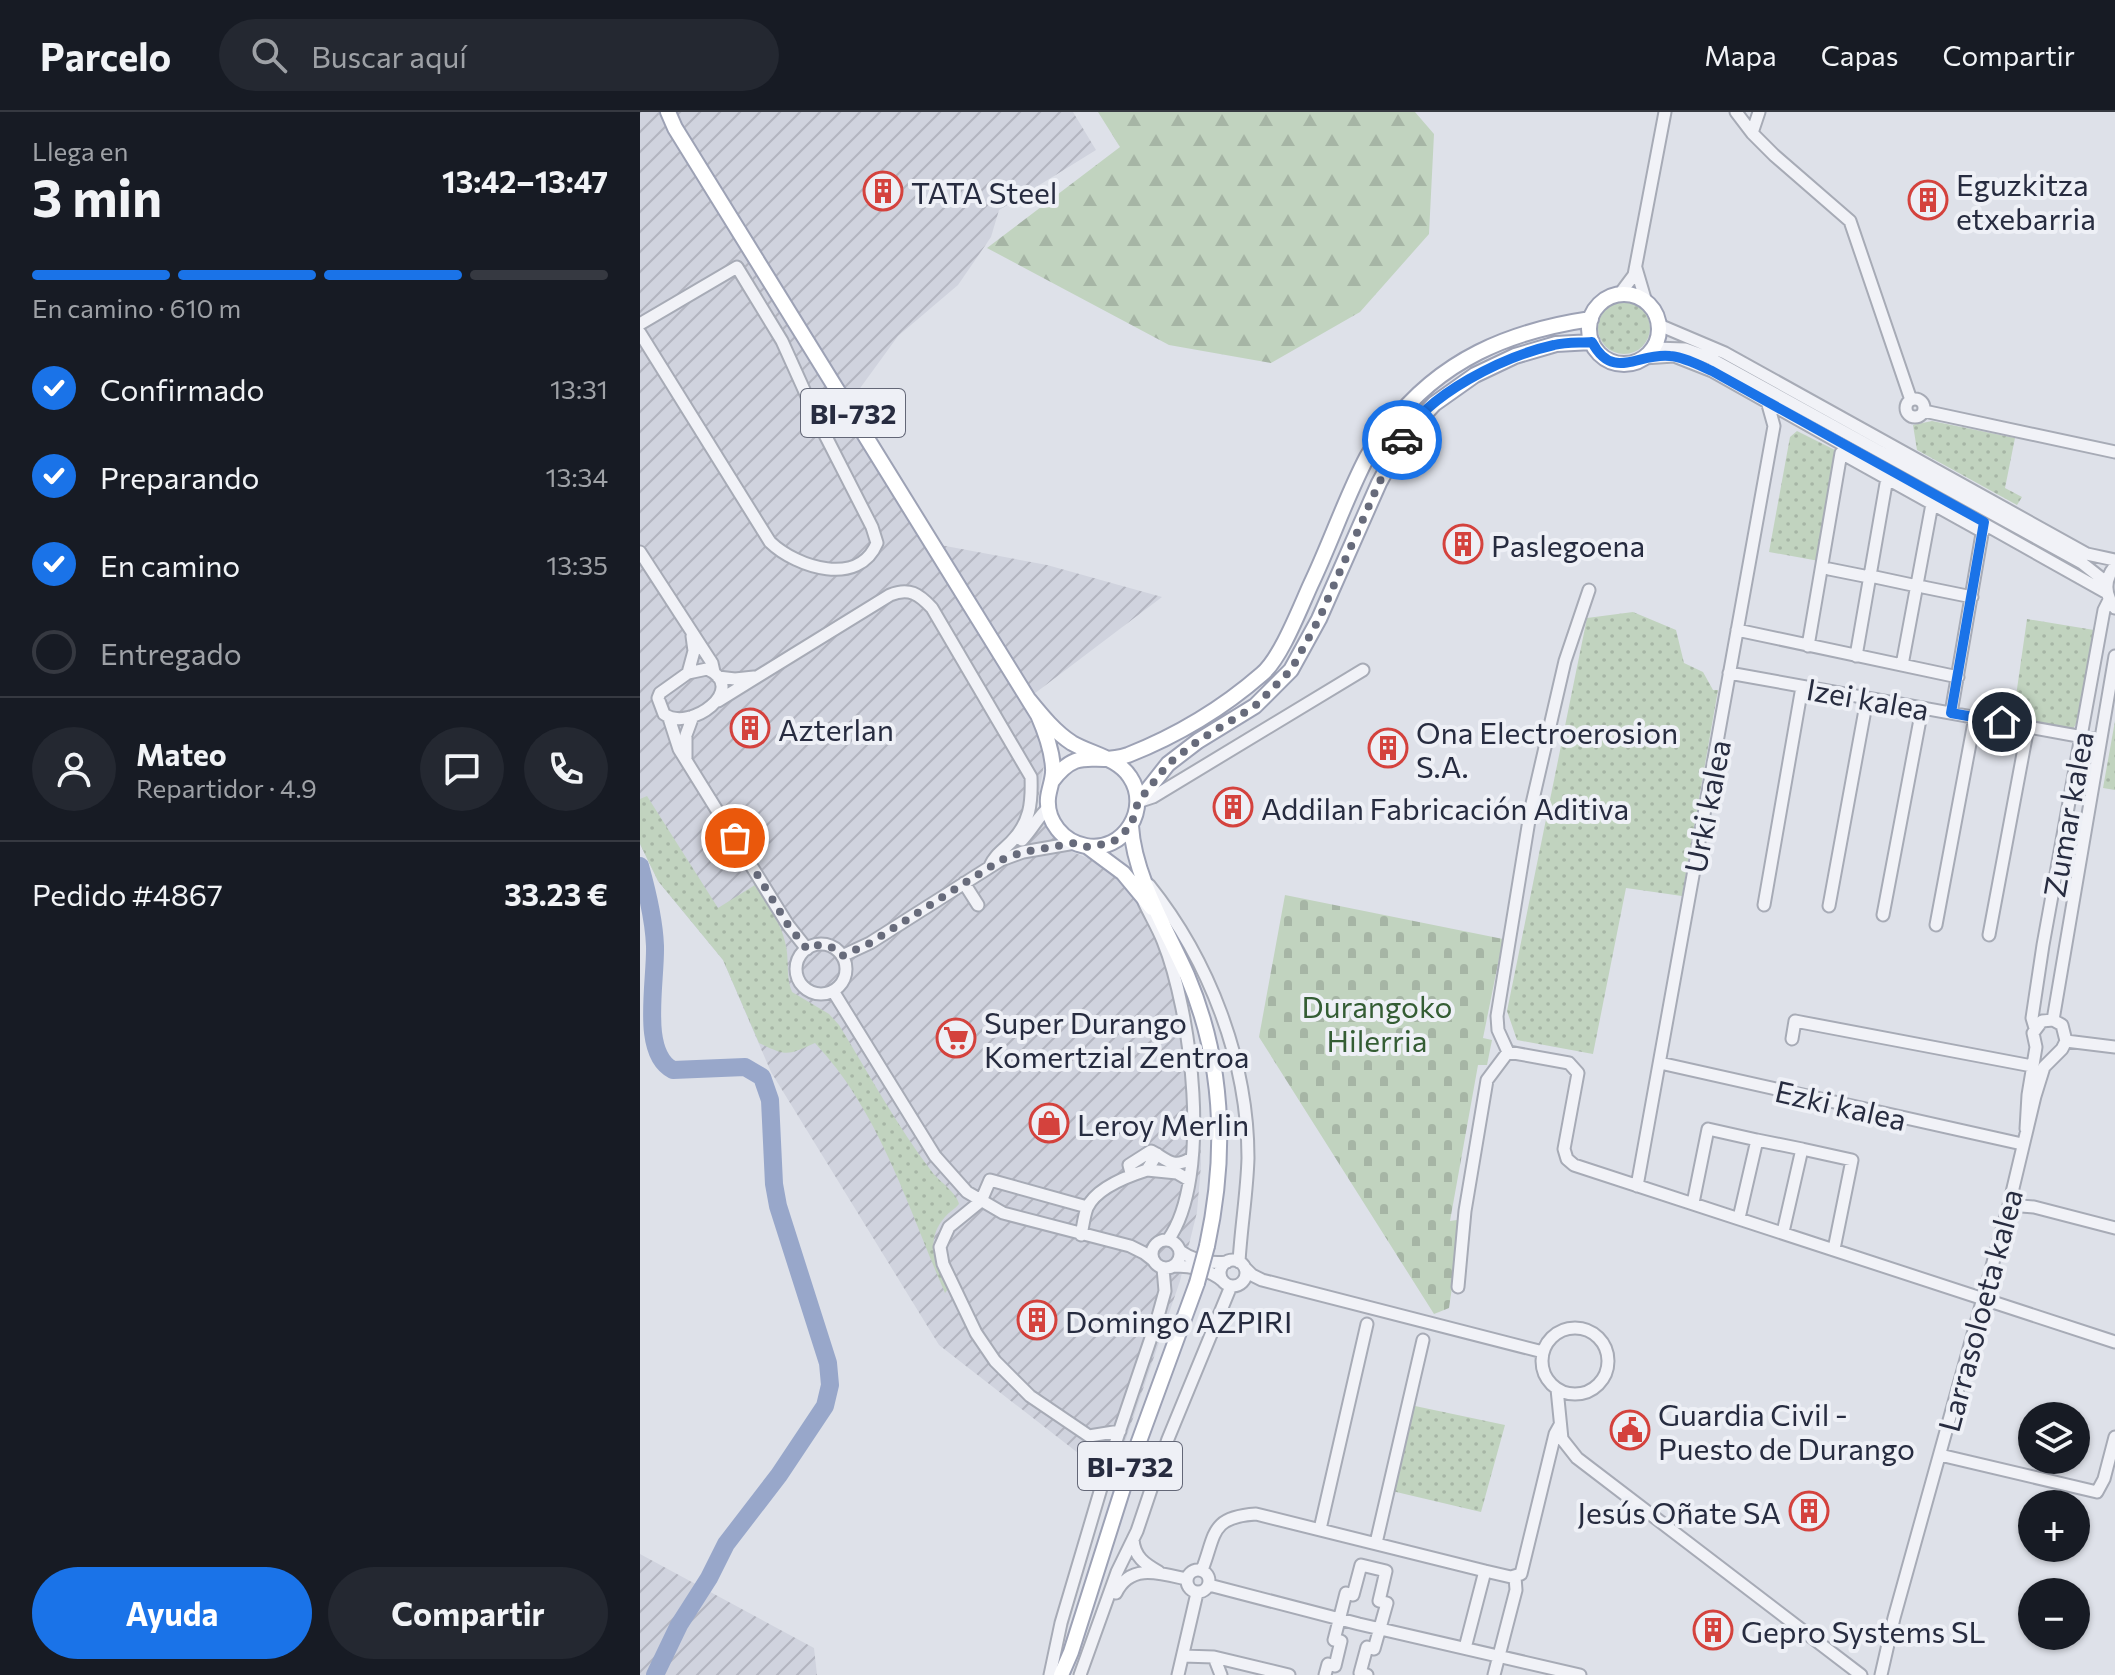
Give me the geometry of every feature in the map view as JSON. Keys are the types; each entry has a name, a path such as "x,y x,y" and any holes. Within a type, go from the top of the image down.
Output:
{"main road":[{"name":"BI-732","path":"660,112 675,128"},
{"name":"BI-732","path":"668,112 675,128 1038,715 1050,747 1053,768 1048,795 1053,823 1062,835 1142,887"},
{"path":"1619,295 1638,297 1646,302 1659,325 1649,353 1629,364 1614,363 1600,355 1592,342 1591,319 1604,301 1619,295"},
{"path":"1052,782 1061,769 1074,761 1089,757 1124,756 1198,721 1265,672 1296,617 1368,455 1407,403 1439,375 1474,353 1547,326 1591,319"},
{"path":"1138,802 1168,764 1198,741 1255,706 1291,670 1319,619 1379,483 1405,435 1434,404 1475,375 1515,356 1556,344 1592,342"},
{"name":"BI-732","path":"1029,700 1054,729 1069,741 1118,764 1129,774 1136,787 1138,802 1131,826 1142,887 1162,921 1204,1022 1217,1079 1221,1138 1219,1184 1197,1283 1130,1466 1064,1675"},
{"path":"1081,845 1113,842 1131,826"}],"street":[{"path":"1619,295 1636,268 1665,112"},
{"path":"1736,112 1752,133 1850,221 1911,400 1906,407 1909,415 1918,417 1924,411 2115,452"},
{"path":"1752,133 1759,112"},
{"path":"640,324 737,267 782,341 819,423 872,527 877,543 863,564 852,569 835,570 789,558 770,542 640,333"},
{"path":"1636,268 1646,302"},
{"path":"1659,325 1725,353 2087,554 2115,563"},
{"path":"1649,353 1685,349 1710,358 2082,563 2109,596"},
{"path":"1649,353 1682,359 1712,371 1984,527 2089,581 2109,596"},
{"path":"1767,401 1774,426 1783,418 1793,416"},
{"name":"Urki kalea","path":"1637,1186 1774,426"},
{"path":"1808,646 1841,453 1932,504 1984,527"},
{"path":"1856,656 1887,478"},
{"path":"1902,665 1920,586 1932,504"},
{"path":"1951,713 1984,527"},
{"path":"640,552 712,663 723,690 718,701"},
{"name":"Zumar kalea","path":"2035,1028 2032,1018 2043,945 2115,563"},
{"path":"1829,569 1972,597"},
{"path":"1508,1052 1498,1030 1497,1016 1531,808 1565,661 1589,590"},
{"path":"669,718 680,720 693,716 890,595 910,591 932,608 1031,777 1032,803 1024,827 995,856 995,863"},
{"path":"1737,630 1958,677"},
{"path":"688,673 694,651 691,632"},
{"path":"2053,1020 2115,656"},
{"path":"758,676 746,679 716,675 701,669 688,673 659,694 661,709 669,718 679,749 788,925 807,949"},
{"path":"1138,802 1153,797 1363,670"},
{"name":"Izei kalea","path":"1729,673 2100,740"},
{"path":"1764,905 1802,687"},
{"path":"1829,906 1867,699"},
{"path":"1883,915 1922,709"},
{"path":"686,759 686,735 693,716"},
{"path":"1936,925 1975,717"},
{"path":"1989,935 2028,727"},
{"path":"842,956 870,943 995,863 1031,831 1037,817 1048,808"},
{"path":"995,863 1023,852 1081,845"},
{"path":"964,883 978,905"},
{"path":"1142,887 1177,988 1188,1041 1192,1086 1191,1158 1183,1213 1164,1241 1152,1251 1153,1260"},
{"path":"1080,1675 1168,1439 1231,1284 1246,1276 1237,1264 1248,1155 1238,1070 1223,1018 1208,983 1166,907 1142,887"},
{"path":"822,944 837,950 842,956 846,972 833,991 816,994 797,979 796,962 807,949 822,944"},
{"path":"833,991 935,1156 967,1192 1003,1213 1130,1246 1168,1267 1187,1266 1214,1273 1231,1284 1260,1281 1277,1284"},
{"path":"2026,1129 2044,1067 2066,1041 2065,1030 2053,1020 2042,1021 2035,1028 2032,1038 2036,1047 2044,1053 2055,1053"},
{"path":"1792,1039 1795,1021 2032,1066"},
{"path":"2066,1041 2115,1047"},
{"path":"2026,1129 2036,1047"},
{"path":"1508,1052 1569,1063 1578,1073 1564,1149 1567,1159 1574,1165 2115,1342"},
{"path":"1458,1287 1465,1211 1487,1080 1508,1052"},
{"name":"Ezki kalea","path":"1660,1063 2022,1144"},
{"path":"1693,1203 1708,1129 1852,1160 1834,1249"},
{"name":"Larrasoloeta kalea","path":"1881,1675 1894,1618 2009,1205 2026,1129"},
{"path":"1739,1218 1757,1140"},
{"path":"1783,1232 1802,1149"},
{"path":"1131,1173 1129,1165 1151,1151 1176,1164 1191,1158"},
{"path":"1147,1170 1157,1154"},
{"path":"1081,1235 1087,1207 1098,1195 1131,1173 1147,1170 1177,1173 1189,1180"},
{"path":"1087,1207 990,1180 981,1201 949,1227 940,1247 943,1264 976,1333 995,1361 1030,1396 1089,1436 1120,1431"},
{"path":"2009,1205 2034,1207 2115,1228"},
{"path":"1130,1246 1164,1241 1175,1244 1180,1251 1195,1259 1237,1264 1258,1279 1543,1352"},
{"path":"1050,1675 1061,1623 1157,1320 1168,1267 1179,1259 1180,1251"},
{"path":"1231,1284 1221,1268 1237,1264"},
{"path":"1320,1529 1367,1324"},
{"path":"1557,1389 1574,1394 1594,1388 1606,1372 1606,1351 1602,1342 1585,1330 1575,1329 1555,1335 1543,1352 1544,1373 1557,1389 1562,1439 1567,1448 1584,1466 1861,1675"},
{"path":"1376,1543 1423,1340"},
{"path":"1202,1570 1212,1537 1223,1522 1234,1515 1256,1514 1485,1571 1513,1577 1521,1574 1555,1434 1574,1394"},
{"path":"1940,1455 2097,1492 2104,1479 2115,1437"},
{"path":"1133,1539 1137,1556 1160,1573"},
{"path":"1325,1675 1328,1664 1335,1666 1341,1641 1334,1640 1339,1619 1346,1593 1353,1595 1361,1565 1386,1571 1379,1601 1387,1603 1374,1649 1367,1647 1360,1673 1367,1675"},
{"path":"1202,1570 1207,1574 1209,1585 1197,1593 1188,1588 1186,1579 1192,1571 1202,1570"},
{"path":"1465,1648 1485,1571"},
{"path":"1095,1632 1101,1626 1123,1579 1132,1574 1160,1573 1186,1579"},
{"path":"1494,1675 1516,1590 1513,1577"},
{"path":"1209,1585 1580,1675"},
{"path":"1178,1675 1197,1593"},
{"path":"1183,1656 1214,1657 1289,1675"},
{"path":"1214,1657 1221,1675"}],"shaded area":[{"path":"640,112 1073,112 1096,150 999,210 991,237 958,285 898,336 842,413 924,542 1047,565 1162,597 1022,703 1046,753 1036,811 1065,849 1098,862 1130,889 1184,996 1194,1055 1200,1111 1201,1165 1197,1212 1180,1281 1115,1471 1096,1467 939,1345 771,1072 723,960 658,881 640,844"},
{"path":"640,1554 814,1648 817,1675 640,1675"}],"green space":[{"path":"1098,112 1415,112 1434,134 1429,234 1360,312 1271,363 1169,345 987,248 1120,147"},
{"path":"1624,302 1642,310 1650,328 1642,346 1624,354 1606,346 1598,328 1606,310"},
{"path":"1932,421 2015,438 2005,488 2022,497 2017,505 1917,450 1913,425"},
{"path":"1797,431 1837,451 1819,561 1769,552 1790,437"},
{"path":"1633,612 1676,630 1684,663 1703,672 1713,690 1718,690 1682,896 1626,888 1593,1054 1517,1040 1507,1011 1587,618"},
{"path":"2027,619 2094,630 2073,729 2013,717"},
{"path":"2115,721 2115,790 2103,788"},
{"path":"647,796 718,908 755,885 783,935 792,992 829,1014 839,1025 907,1137 932,1172 958,1200 959,1204 947,1215 935,1235 934,1253 948,1289 945,1293 875,1130 838,1070 815,1043 787,1053 759,1043 723,960 658,881 640,844 640,799"},
{"name":"Durangoko Hilerria","path":"1285,895 1503,939 1483,1038 1492,1040 1487,1065 1478,1065 1450,1221 1457,1220 1461,1226 1449,1308 1434,1314 1259,1037"},
{"path":"1415,1406 1505,1425 1481,1512 1392,1491"}],"waterway":[{"path":"640,866 654,936 652,1016 656,1049 673,1070 745,1067 762,1077 770,1100 778,1206 828,1363 830,1385 825,1406 779,1475 726,1544 679,1625 655,1675"}],"way so far":[{"path":"735,838 788,925 807,949 822,944 837,950 842,956 870,943 1001,860 1023,852 1075,843 1088,847 1113,842 1131,826 1138,802 1168,764 1198,741 1255,706 1291,670 1319,619 1379,483 1402,440"}],"place":[{"name":"TATA Steel","path":"883,191"},
{"name":"Eguzkitza etxebarria","path":"1928,200"},
{"name":"Paslegoena","path":"1463,544"},
{"name":"Azterlan","path":"750,728"},
{"name":"Ona Electroerosion S.A.","path":"1388,748"},
{"name":"Addilan Fabricación Aditiva","path":"1233,807"},
{"name":"Super Durango Komertzial Zentroa","path":"956,1038"},
{"name":"Leroy Merlin","path":"1049,1123"},
{"name":"Domingo AZPIRI","path":"1037,1320"},
{"name":"Guardia Civil - Puesto de Durango","path":"1630,1430"},
{"name":"Jesús Oñate SA","path":"1809,1511"},
{"name":"Gepro Systems SL","path":"1713,1630"}],"route":[{"path":"1402,440 1434,404 1475,375 1515,356 1556,344 1592,342 1600,355 1621,364 1667,355 1695,363 1740,385 1984,522 1951,713 2002,722"}]}
